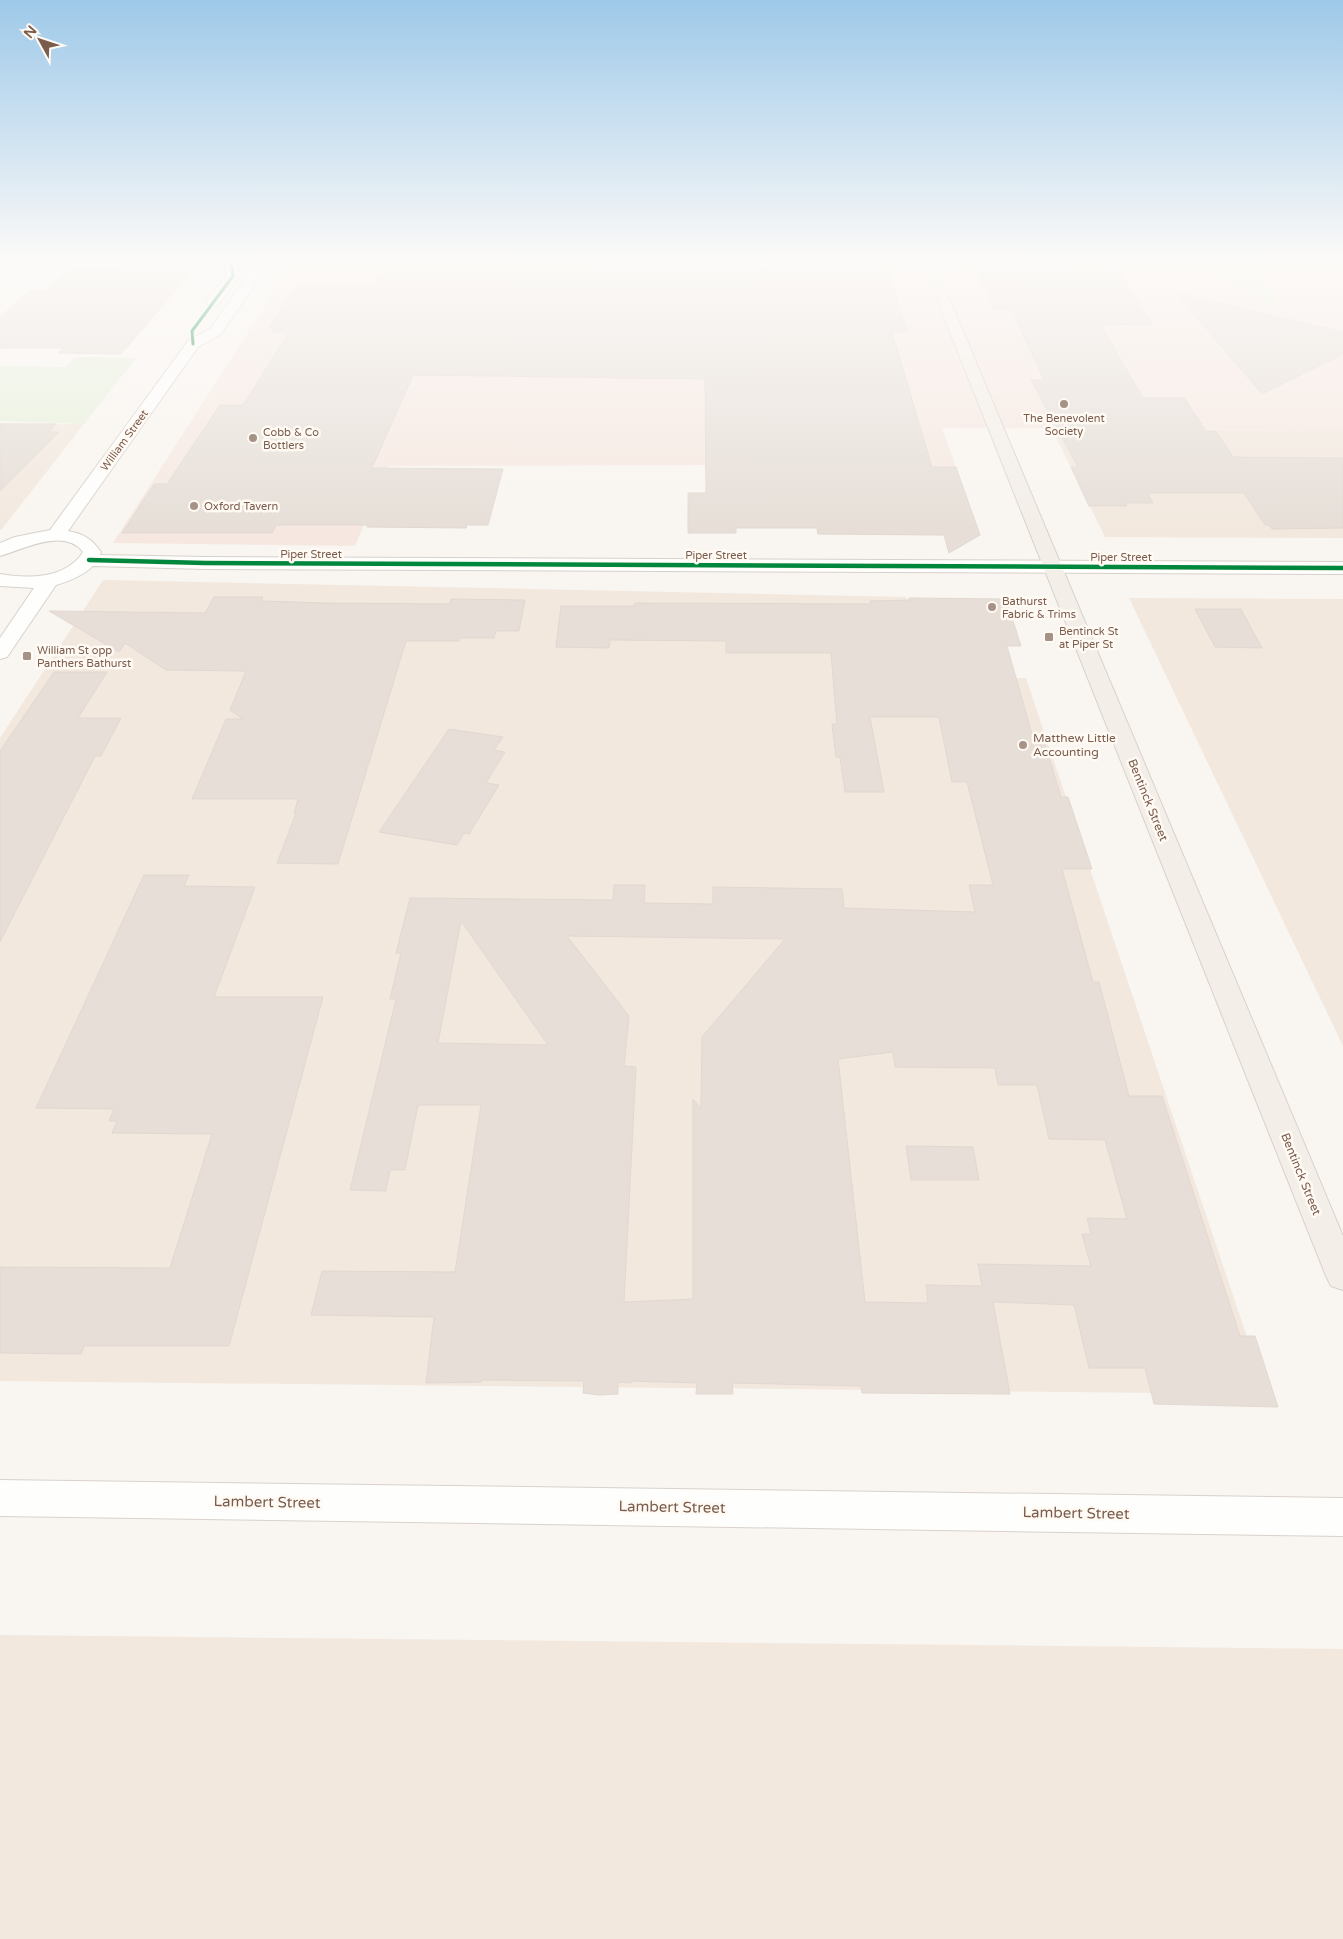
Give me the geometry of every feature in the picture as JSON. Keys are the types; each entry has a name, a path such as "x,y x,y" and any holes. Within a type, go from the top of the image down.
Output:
{"main road":[{"name":"Bentinck Street","path":"964,350 1343,1276"}],"street":[{"name":"William Street","path":"55,536 189,350"},
{"path":"0,550 29,539 55,536 82,540 90,545 92,552 89,560 80,568 67,575 49,580 23,583 0,581"},
{"name":"Piper Street","path":"89,560 205,563 1343,568"},
{"path":"0,653 49,580"},
{"name":"Lambert Street","path":"0,1498 1343,1517"}],"shaded area":[{"path":"236,350 1343,350 1343,430 942,428 956,467 716,465 389,466 355,546 113,543"},
{"path":"0,423 84,424 1,530 0,530"},
{"path":"1052,429 1343,430 1343,538 1105,537"},
{"path":"103,580 906,597 926,678 1026,678 1266,1394 0,1381 0,738"},
{"path":"1129,598 1343,599 1343,1046"},
{"path":"0,1635 1343,1649 1343,1939 0,1939"}],"green space":[{"path":"75,357 136,358 84,424 0,421 0,366 66,367"}],"building":[{"path":"61,350 124,350 121,354 58,353"},
{"path":"277,350 897,350 932,467 956,467 980,535 949,553 944,535 818,534 817,528 736,528 736,533 688,533 688,493 706,493 705,379 413,375 372,468 503,469 488,525 467,525 466,528 276,525 272,533 122,533 154,484 167,484 220,405 243,405"},
{"path":"1030,350 1115,350 1143,398 1184,398 1206,431 1216,431 1233,457 1343,458 1343,528 1272,529 1269,525 1265,525 1244,493 1148,493 1153,503 1125,503 1127,506 1089,506 1071,467 1078,467 1031,380 1044,380"},
{"path":"1225,350 1343,350 1343,354 1262,394"},
{"path":"0,424 56,424 49,432 59,432 0,491"},
{"path":"214,597 263,597 262,601 325,603 450,604 451,599 525,600 519,631 496,631 494,638 459,638 459,641 406,641 338,864 277,863 296,813 294,813 298,799 192,799 226,719 243,719 230,710 246,671 166,670 125,643 119,652 49,611 205,613"},
{"path":"909,598 1006,599 1021,646 1007,646 1032,734 1042,734 1061,797 1068,797 1092,869 1062,869 1093,982 1099,982 1129,1096 1162,1096 1240,1336 1255,1336 1278,1407 1154,1404 1145,1368 1089,1368 1074,1305 993,1302 1010,1394 862,1393 861,1386 732,1383 733,1394 696,1394 697,1383 631,1381 631,1383 618,1382 618,1394 599,1395 583,1393 584,1381 481,1380 481,1382 426,1383 434,1317 311,1315 322,1271 455,1272 481,1105 418,1105 405,1170 390,1170 386,1191 350,1190 396,999 390,999 401,953 396,953 410,898 613,900 614,885 645,885 644,903 713,904 713,887 842,889 844,908 975,912 969,885 993,885 967,782 952,782 939,717 870,717 884,792 845,792 840,757 836,757 832,724 837,724 831,653 726,653 726,641 610,640 609,648 556,647 561,606 634,606 635,603 871,604 870,601 909,600","holes":["461,921 548,1045 438,1043","567,936 785,939 702,1037 701,1109 693,1099 693,1299 624,1302 636,1067 624,1066 629,1016","893,1052 895,1067 995,1068 998,1085 1037,1085 1049,1139 1105,1140 1127,1219 1087,1218 1091,1234 1082,1234 1091,1266 978,1264 982,1286 926,1285 928,1303 865,1302 838,1059"]},
{"path":"1195,609 1241,609 1262,648 1215,647"},
{"path":"54,672 107,672 78,718 121,718 101,756 95,756 0,942 0,751"},
{"path":"449,729 503,737 494,750 505,752 486,783 499,785 469,834 464,833 457,845 379,832"},
{"path":"144,875 189,875 184,886 255,887 214,997 323,997 229,1346 84,1346 81,1354 0,1353 0,1267 170,1268 212,1134 112,1133 117,1121 109,1121 114,1109 36,1108"},
{"path":"906,1146 973,1147 979,1180 911,1180"}],"cycle path":[{"path":"89,560 205,563 1343,568"}],"place":[{"name":"The Benevolent Society","path":"1064,404"},
{"name":"Cobb & Co Bottlers","path":"253,438"},
{"name":"Oxford Tavern","path":"194,506"},
{"name":"Bathurst Fabric & Trims","path":"992,607"},
{"name":"Bentinck St at Piper St","path":"1049,637"},
{"name":"William St opp Panthers Bathurst","path":"27,656"},
{"name":"Matthew Little Accounting","path":"1023,745"}]}
